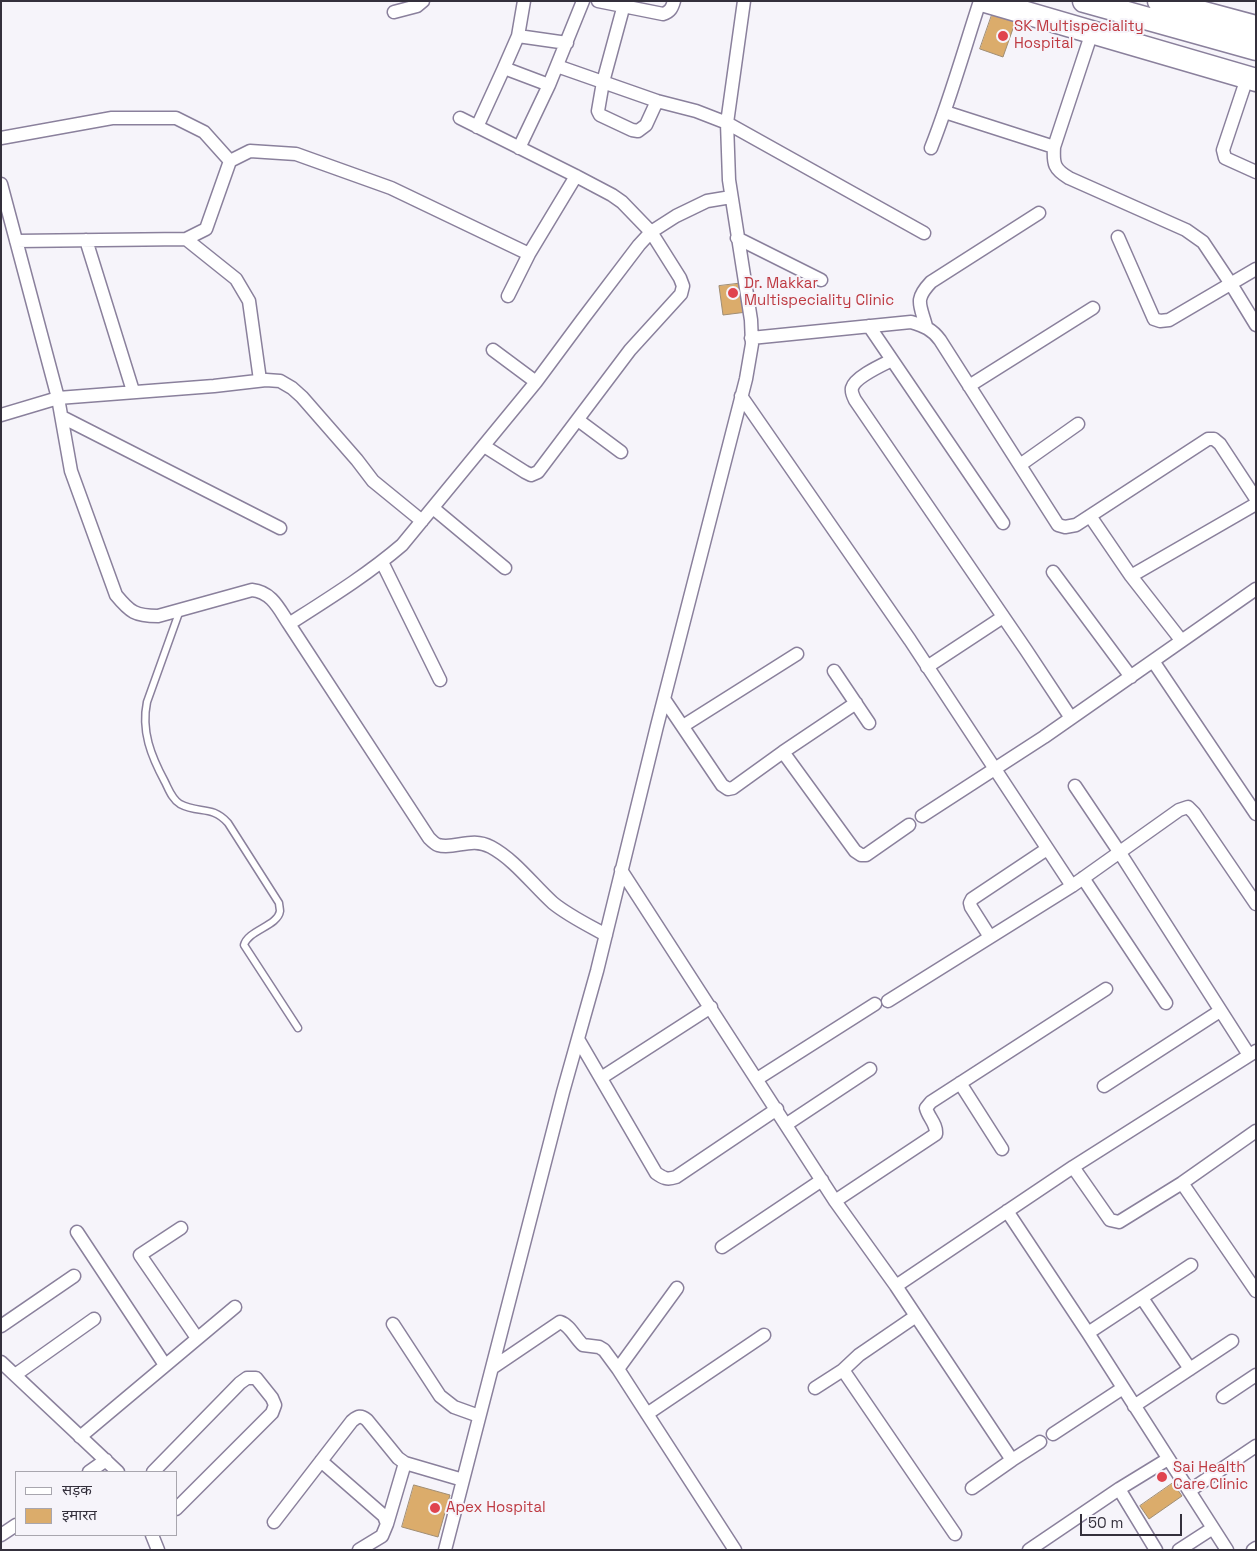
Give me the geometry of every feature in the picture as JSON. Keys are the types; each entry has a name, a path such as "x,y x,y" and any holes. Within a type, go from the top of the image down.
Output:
{"highway":[{"path":"986,1 1092,32 1253,75"},
{"path":"1023,1 1253,75"},
{"path":"1084,1 1256,49"},
{"path":"1160,1 1256,27"}],"street":[{"path":"394,12 417,6 423,1"},
{"path":"477,127 518,36 524,1"},
{"path":"519,148 567,43 582,1"},
{"path":"598,1 624,3 663,14 673,8 674,1"},
{"path":"445,1550 606,935 746,379 752,338 751,320 728,180 727,124 744,1"},
{"path":"932,148 980,1"},
{"path":"624,3 603,82 598,106 600,115 638,131 646,125 657,101"},
{"path":"1092,32 1054,147 1053,162 1064,176 1197,236 1231,284 1256,325"},
{"path":"518,36 567,43"},
{"path":"557,66 657,101 696,111 727,124 924,233"},
{"path":"504,68 549,85"},
{"path":"1253,75 1223,150 1225,158 1256,172"},
{"path":"945,112 1054,147"},
{"path":"1,138 112,118 176,118 204,132 230,160"},
{"path":"460,118 576,176 622,202 651,232 683,286 681,294 630,350 538,472 531,474 484,446"},
{"path":"16,241 186,239 206,229 230,160 250,151 296,154 391,188 529,254"},
{"path":"508,296 529,254 576,176"},
{"path":"1,184 58,398 71,471 116,595 128,610 142,616 158,616 252,590 263,591 274,601 429,838 438,845 447,846 471,842 482,843 491,847 563,910 606,935"},
{"path":"289,624 343,590 382,562 402,544 536,382 639,245 651,232 676,216 707,201 731,197"},
{"path":"926,326 918,300 931,282 1039,213"},
{"path":"1118,237 1154,319 1160,321 1169,320 1256,269"},
{"path":"737,238 821,280"},
{"path":"186,239 236,280 249,301 260,380"},
{"path":"86,240 134,391"},
{"path":"969,386 1093,308"},
{"path":"752,338 911,322 926,326 940,340 1058,525 1065,528 1076,525 1200,443 1214,438 1220,444 1256,499"},
{"path":"869,326 1003,523"},
{"path":"493,350 536,382"},
{"path":"892,360 859,378 852,391 855,400 1071,718"},
{"path":"1,415 58,398 214,386 260,380 280,381 302,397 357,460 372,481 422,521"},
{"path":"742,396 928,667 1072,886"},
{"path":"62,417 280,528"},
{"path":"578,420 621,452"},
{"path":"1020,465 1078,424"},
{"path":"1131,576 1256,504"},
{"path":"433,508 505,568"},
{"path":"1090,516 1131,576 1181,640"},
{"path":"382,562 440,680"},
{"path":"1053,572 1131,677"},
{"path":"922,816 1044,737 1256,589"},
{"path":"928,667 1004,617"},
{"path":"682,726 797,654"},
{"path":"1153,661 1256,814"},
{"path":"834,671 869,723"},
{"path":"664,699 722,785 728,789 733,788 856,703"},
{"path":"783,752 855,851 861,855 866,854 909,825"},
{"path":"896,1286 1073,1167 1253,1053 1220,1011 1120,853 1075,786"},
{"path":"888,1001 1072,886 1179,810 1188,807 1256,904"},
{"path":"990,937 971,907 972,899 1047,849"},
{"path":"622,870 835,1201 896,1286 1012,1460"},
{"path":"1083,878 1166,1003"},
{"path":"835,1201 936,1134 936,1129 926,1108 931,1102 1106,989"},
{"path":"758,1079 875,1004"},
{"path":"601,1078 711,1007"},
{"path":"1104,1086 1220,1011"},
{"path":"578,1039 656,1173 663,1178 676,1177 777,1109"},
{"path":"787,1124 870,1069"},
{"path":"960,1083 1002,1149"},
{"path":"1073,1167 1110,1220 1119,1222 1255,1132"},
{"path":"722,1247 822,1180"},
{"path":"1182,1182 1256,1291"},
{"path":"1007,1211 1088,1333 1227,1550"},
{"path":"181,1228 140,1255 197,1338"},
{"path":"77,1232 165,1365"},
{"path":"1088,1333 1191,1265"},
{"path":"1,1326 74,1276"},
{"path":"618,1369 677,1288"},
{"path":"1142,1298 1190,1369"},
{"path":"80,1437 235,1307"},
{"path":"816,1388 843,1370 859,1355 916,1316"},
{"path":"15,1375 94,1319"},
{"path":"492,1368 560,1322 568,1326 583,1345 599,1347 604,1350 648,1414 735,1550"},
{"path":"393,1324 440,1396 454,1407 479,1416"},
{"path":"648,1414 764,1334"},
{"path":"1134,1406 1232,1342"},
{"path":"1,1362 117,1471"},
{"path":"843,1370 955,1534"},
{"path":"1223,1397 1256,1375"},
{"path":"154,1471 240,1383 248,1378 256,1378 272,1398 275,1405 272,1413 178,1507"},
{"path":"1053,1434 1123,1388"},
{"path":"274,1522 321,1460 358,1416 363,1416 398,1458 405,1463 463,1480"},
{"path":"972,1488 1040,1442"},
{"path":"1189,1491 1256,1446"},
{"path":"90,1471 106,1460"},
{"path":"321,1460 384,1516 387,1524"},
{"path":"1029,1550 1119,1489 1168,1460"},
{"path":"359,1550 382,1536 386,1530 405,1463"},
{"path":"1119,1489 1156,1550"},
{"path":"1,1535 15,1526"},
{"path":"1179,1550 1213,1528"},
{"path":"152,1536 158,1550"}],"lane":[{"path":"180,609 147,702 144,716 146,735 152,758 172,796 179,803 191,808 215,812 222,816 279,903 280,911 277,917 249,937 244,945 298,1028"}],"building":[{"path":"993,12 1016,20 1003,57 980,49"},
{"path":"744,283 747,312 723,315 719,286"},
{"path":"1173,1483 1182,1496 1149,1519 1140,1506"},
{"path":"414,1485 450,1495 438,1537 402,1527"}],"place":[{"name":"SK Multispeciality Hospital","path":"1003,36"},
{"name":"Dr. Makkar Multispeciality Clinic","path":"733,293"},
{"name":"Sai Health Care Clinic","path":"1162,1477"},
{"name":"Apex Hospital","path":"435,1508"}]}
